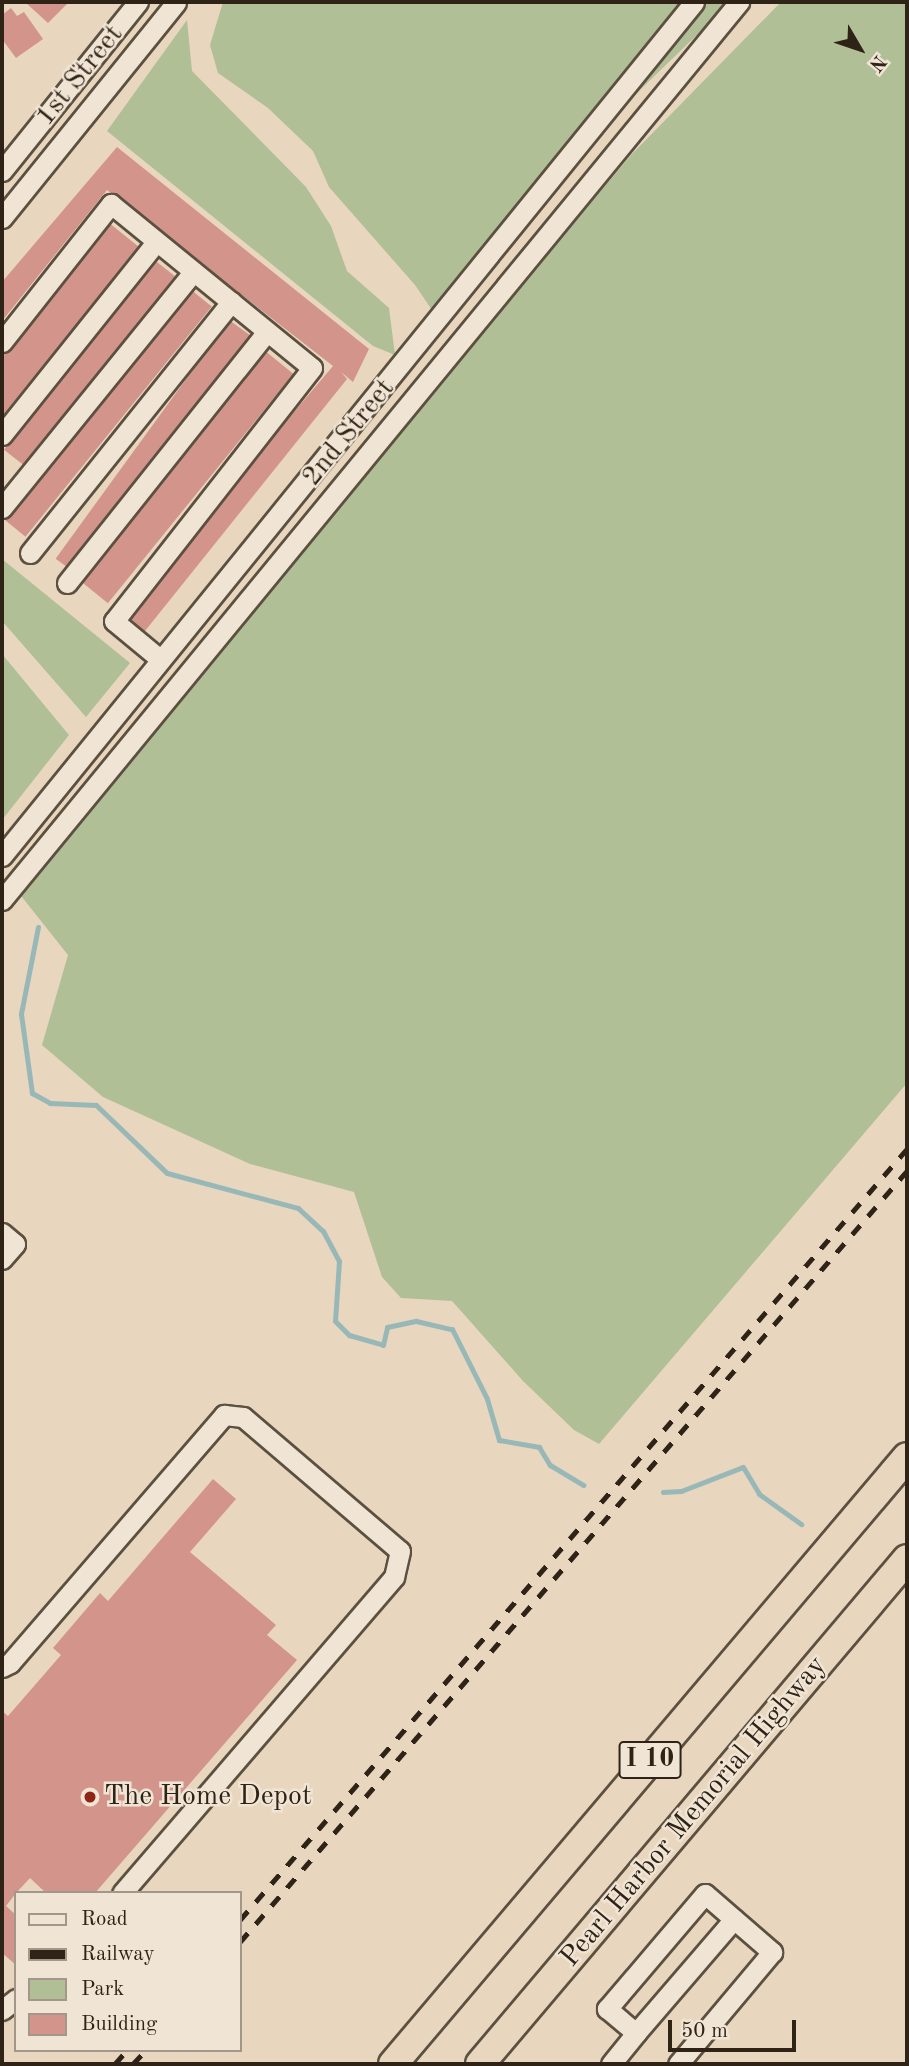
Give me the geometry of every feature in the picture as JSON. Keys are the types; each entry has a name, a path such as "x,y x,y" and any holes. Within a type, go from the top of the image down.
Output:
{"highway":[{"name":"I 10","path":"393,2064 907,1457"},
{"name":"Pearl Harbor Memorial Highway","path":"480,2064 907,1559"}],"street":[{"name":"1st Street","path":"2,171 138,2"},
{"name":"1st Street","path":"2,219 176,2"},
{"name":"2nd Street","path":"2,856 694,2"},
{"name":"2nd Street","path":"2,900 739,2"},
{"path":"2,342 111,204 312,368 114,621 160,659"},
{"path":"2,435 156,242"},
{"path":"2,509 193,272"},
{"path":"30,553 231,302"},
{"path":"67,583 267,332"},
{"path":"2,1233 15,1244 2,1259"},
{"path":"2,1667 10,1664 223,1415 243,1417 400,1552 394,1577 124,1891"},
{"path":"636,2033 607,2009 705,1894 772,1952 678,2064"},
{"path":"611,2064 734,1919"}],"green space":[{"path":"223,2 731,2 582,146 436,316 415,285 329,187 313,151 268,108 218,73 210,45"},
{"path":"781,2 907,2 907,1083 599,1444 574,1430 523,1381 452,1301 401,1298 382,1277 354,1192 250,1164 103,1097 42,1045 68,955 14,887 399,419 481,333 632,154"},
{"path":"187,20 192,71 306,187 331,226 347,271 389,308 395,355 373,346 107,131"},
{"path":"2,559 130,663 86,717 2,621"},
{"path":"2,654 69,735 2,820"}],"building":[{"path":"25,2 69,2 48,23"},
{"path":"11,8 17,16 24,12 43,39 16,58 2,39 2,15"},
{"path":"117,147 369,349 353,382 341,372 347,379 141,636 118,619 333,366 107,190 2,321 2,282"},
{"path":"108,222 139,247 2,417 2,353"},
{"path":"153,259 175,276 26,467 4,450"},
{"path":"190,289 212,307 25,537 4,519"},
{"path":"229,320 251,336 77,575 56,559"},
{"path":"264,350 294,374 108,603 78,579"},
{"name":"The Home Depot","path":"213,1479 236,1499 190,1552 276,1625 267,1635 297,1660 97,1891 44,1891 30,1878 18,1891 14,1891 14,1896 6,1906 14,1913 14,1963 2,1953 2,1711 8,1716 61,1655 53,1648 100,1593 108,1601"}],"waterway":[{"path":"38,927 21,1014 32,1093 50,1103 96,1105 167,1173 298,1208 323,1231 339,1261 335,1321 349,1335 383,1345 387,1327 416,1321 452,1329 487,1399 499,1440 539,1447 550,1465 583,1485"},
{"path":"663,1492 681,1491 743,1467 759,1494 801,1524"}],"railway":[{"path":"242,1918 907,1149"},
{"path":"242,1940 907,1171"},
{"path":"115,2064 125,2052"},
{"path":"133,2064 144,2052"}],"place":[{"name":"The Home Depot","path":"90,1797"}]}
